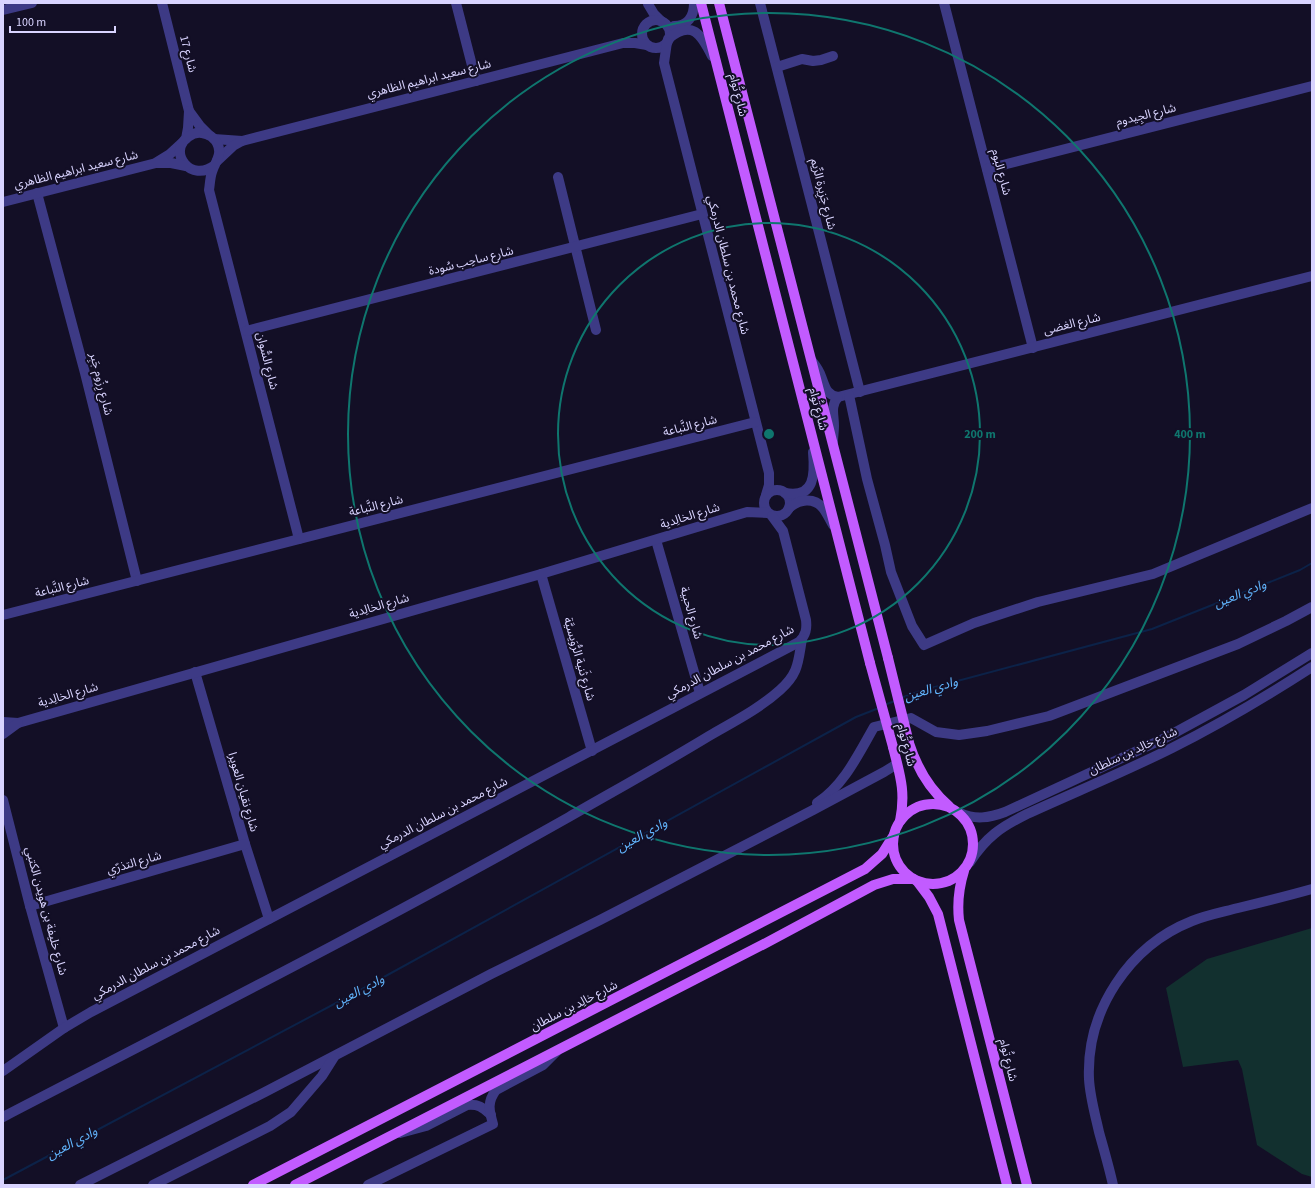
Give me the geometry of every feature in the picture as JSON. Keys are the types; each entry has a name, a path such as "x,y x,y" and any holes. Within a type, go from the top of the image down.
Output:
{"main road":[{"name":"شارع تُوام","path":"701,3 903,787 900,821"},
{"name":"شارع تُوام","path":"719,3 767,193 812,360 909,743 920,771 928,784 938,797 950,807"},
{"path":"295,1185 874,886 893,879 915,880 927,884 942,884 956,878 964,871 970,862 974,841 972,831 967,821 960,813 950,807 939,804 928,804 917,807 907,813 900,821 894,834 892,848 896,860 903,871 915,880 929,897 938,914 1007,1185"},
{"name":"شارع خالِد بن سلطان","path":"253,1185 865,869 882,854 894,834"},
{"name":"شارع تُوام","path":"964,871 959,890 959,920 1027,1185"}],"street":[{"path":"3,10 32,3"},
{"name":"شارع 17","path":"162,3 189,111 188,128 184,141"},
{"path":"456,3 476,81"},
{"path":"644,27 654,21 676,26 687,23 694,14 694,3"},
{"name":"شارع جَزِيرة الرِّيم","path":"760,3 860,392"},
{"name":"شارع البوم","path":"944,3 1033,348"},
{"path":"648,4 654,14 669,31 668,41"},
{"path":"648,4 648,14 642,38 648,46 652,48 660,47 679,31 690,30 703,38 716,62"},
{"name":"شارع سعيد ابراهيم الظاهري","path":"623,43 644,27"},
{"name":"شارع محمد بن سلطان الدرمكي","path":"664,63 668,41"},
{"name":"شارع سعيد ابراهيم الظاهري","path":"216,163 233,146 242,141 623,43 635,43 648,46"},
{"name":"شارع محمد بن سلطان الدرمكي","path":"648,46 664,63 769,473 776,485 784,492"},
{"path":"776,67 802,59 813,61 833,56"},
{"name":"شارع الجِيدوم","path":"987,170 1312,86"},
{"name":"شارع 17","path":"189,111 211,137"},
{"path":"199,133 211,137 219,149 216,163 205,171 190,168 181,155 184,141 189,136 199,133"},
{"name":"شارع سعيد ابراهيم الظاهري","path":"211,137 242,141"},
{"name":"شارع سعيد ابراهيم الظاهري","path":"156,163 170,154 184,141"},
{"name":"شارع سعيد ابراهيم الظاهري","path":"3,202 156,163 171,163 190,168"},
{"name":"شارع السُّوان","path":"216,163 211,177 209,190 299,539"},
{"name":"شارع السُّوان","path":"190,168 209,190"},
{"path":"558,177 596,330"},
{"name":"شارع رِزُوم جَبِر","path":"38,193 137,581"},
{"name":"شارع ساحِب سُودة","path":"246,331 575,248 702,214"},
{"name":"شارع الغضى","path":"838,397 1312,276"},
{"path":"812,360 820,374 826,390 838,397 832,410 834,425 833,444"},
{"path":"849,395 867,479 886,545 891,572 912,626 924,645 974,623 1038,602 1153,574 1312,508"},
{"name":"شارع النَّباعة","path":"3,615 755,422"},
{"path":"812,438 814,474 811,485 797,494 776,490 769,493 765,497 764,507 770,515 780,516 793,505 803,501 814,502 819,504 826,512 838,536"},
{"name":"شارع محمد بن سلطان الدرمكي","path":"765,497 769,485 769,473"},
{"path":"784,492 790,502 788,510"},
{"name":"شارع الخالِدية","path":"3,722 18,723 541,574 747,512 765,497"},
{"name":"شارع محمد بن سلطان الدرمكي","path":"3,1071 64,1028 269,918 796,644 805,636 807,626 784,532 788,510"},
{"name":"شارع الخالِدية","path":"747,512 770,515"},
{"name":"شارع محمد بن سلطان الدرمكي","path":"770,515 784,532"},
{"name":"شارع الحبية","path":"656,540 700,693"},
{"name":"شارع ثَنية الرُّوَيسيَّة","path":"541,574 592,750"},
{"path":"780,826 823,799 836,787 850,768 874,727 911,718 936,732 960,734 987,731 1049,716 1238,644 1312,607"},
{"path":"3,1117 361,931 529,839 674,757 760,705 781,689 793,676 798,666 802,639"},
{"name":"شارع خالِد بن سلطان","path":"960,813 969,817 978,818 989,817 1005,812 1165,738 1238,699 1312,653"},
{"name":"شارع خالِد بن سلطان","path":"970,862 978,850 994,833 1027,814 1170,749 1252,704 1312,667"},
{"name":"شارع نقيان العويرا","path":"195,672 245,844 269,918"},
{"name":"شارع الخالِدية","path":"3,734 18,723"},
{"path":"80,1185 334,1056 491,974 600,920 826,803 897,764"},
{"name":"شارع خليفة بن هويدن الكتبي","path":"3,800 30,906 64,1028"},
{"name":"شارع التذرّي","path":"30,906 245,844"},
{"path":"1113,1185 1090,1096 1089,1060 1098,1018 1110,991 1120,976 1132,962 1155,942 1175,929 1192,921 1312,890"},
{"path":"368,1185 493,1124 489,1102 496,1090 543,1065 559,1049"},
{"path":"153,1185 270,1126 291,1112 322,1076 334,1056"},
{"path":"394,1134 426,1126 467,1105 474,1104 480,1106 491,1115"}],"green space":[{"path":"1312,928 1312,1177 1302,1174 1257,1145 1242,1069 1238,1060 1183,1067 1166,988 1207,959"}],"waterway":[{"name":"وادي العين","path":"901,698 920,691 1152,629 1300,570 1312,563"},
{"name":"وادي العين","path":"884,705 895,701"},
{"name":"وادي العين","path":"3,1180 353,994 856,717 879,708"}]}
